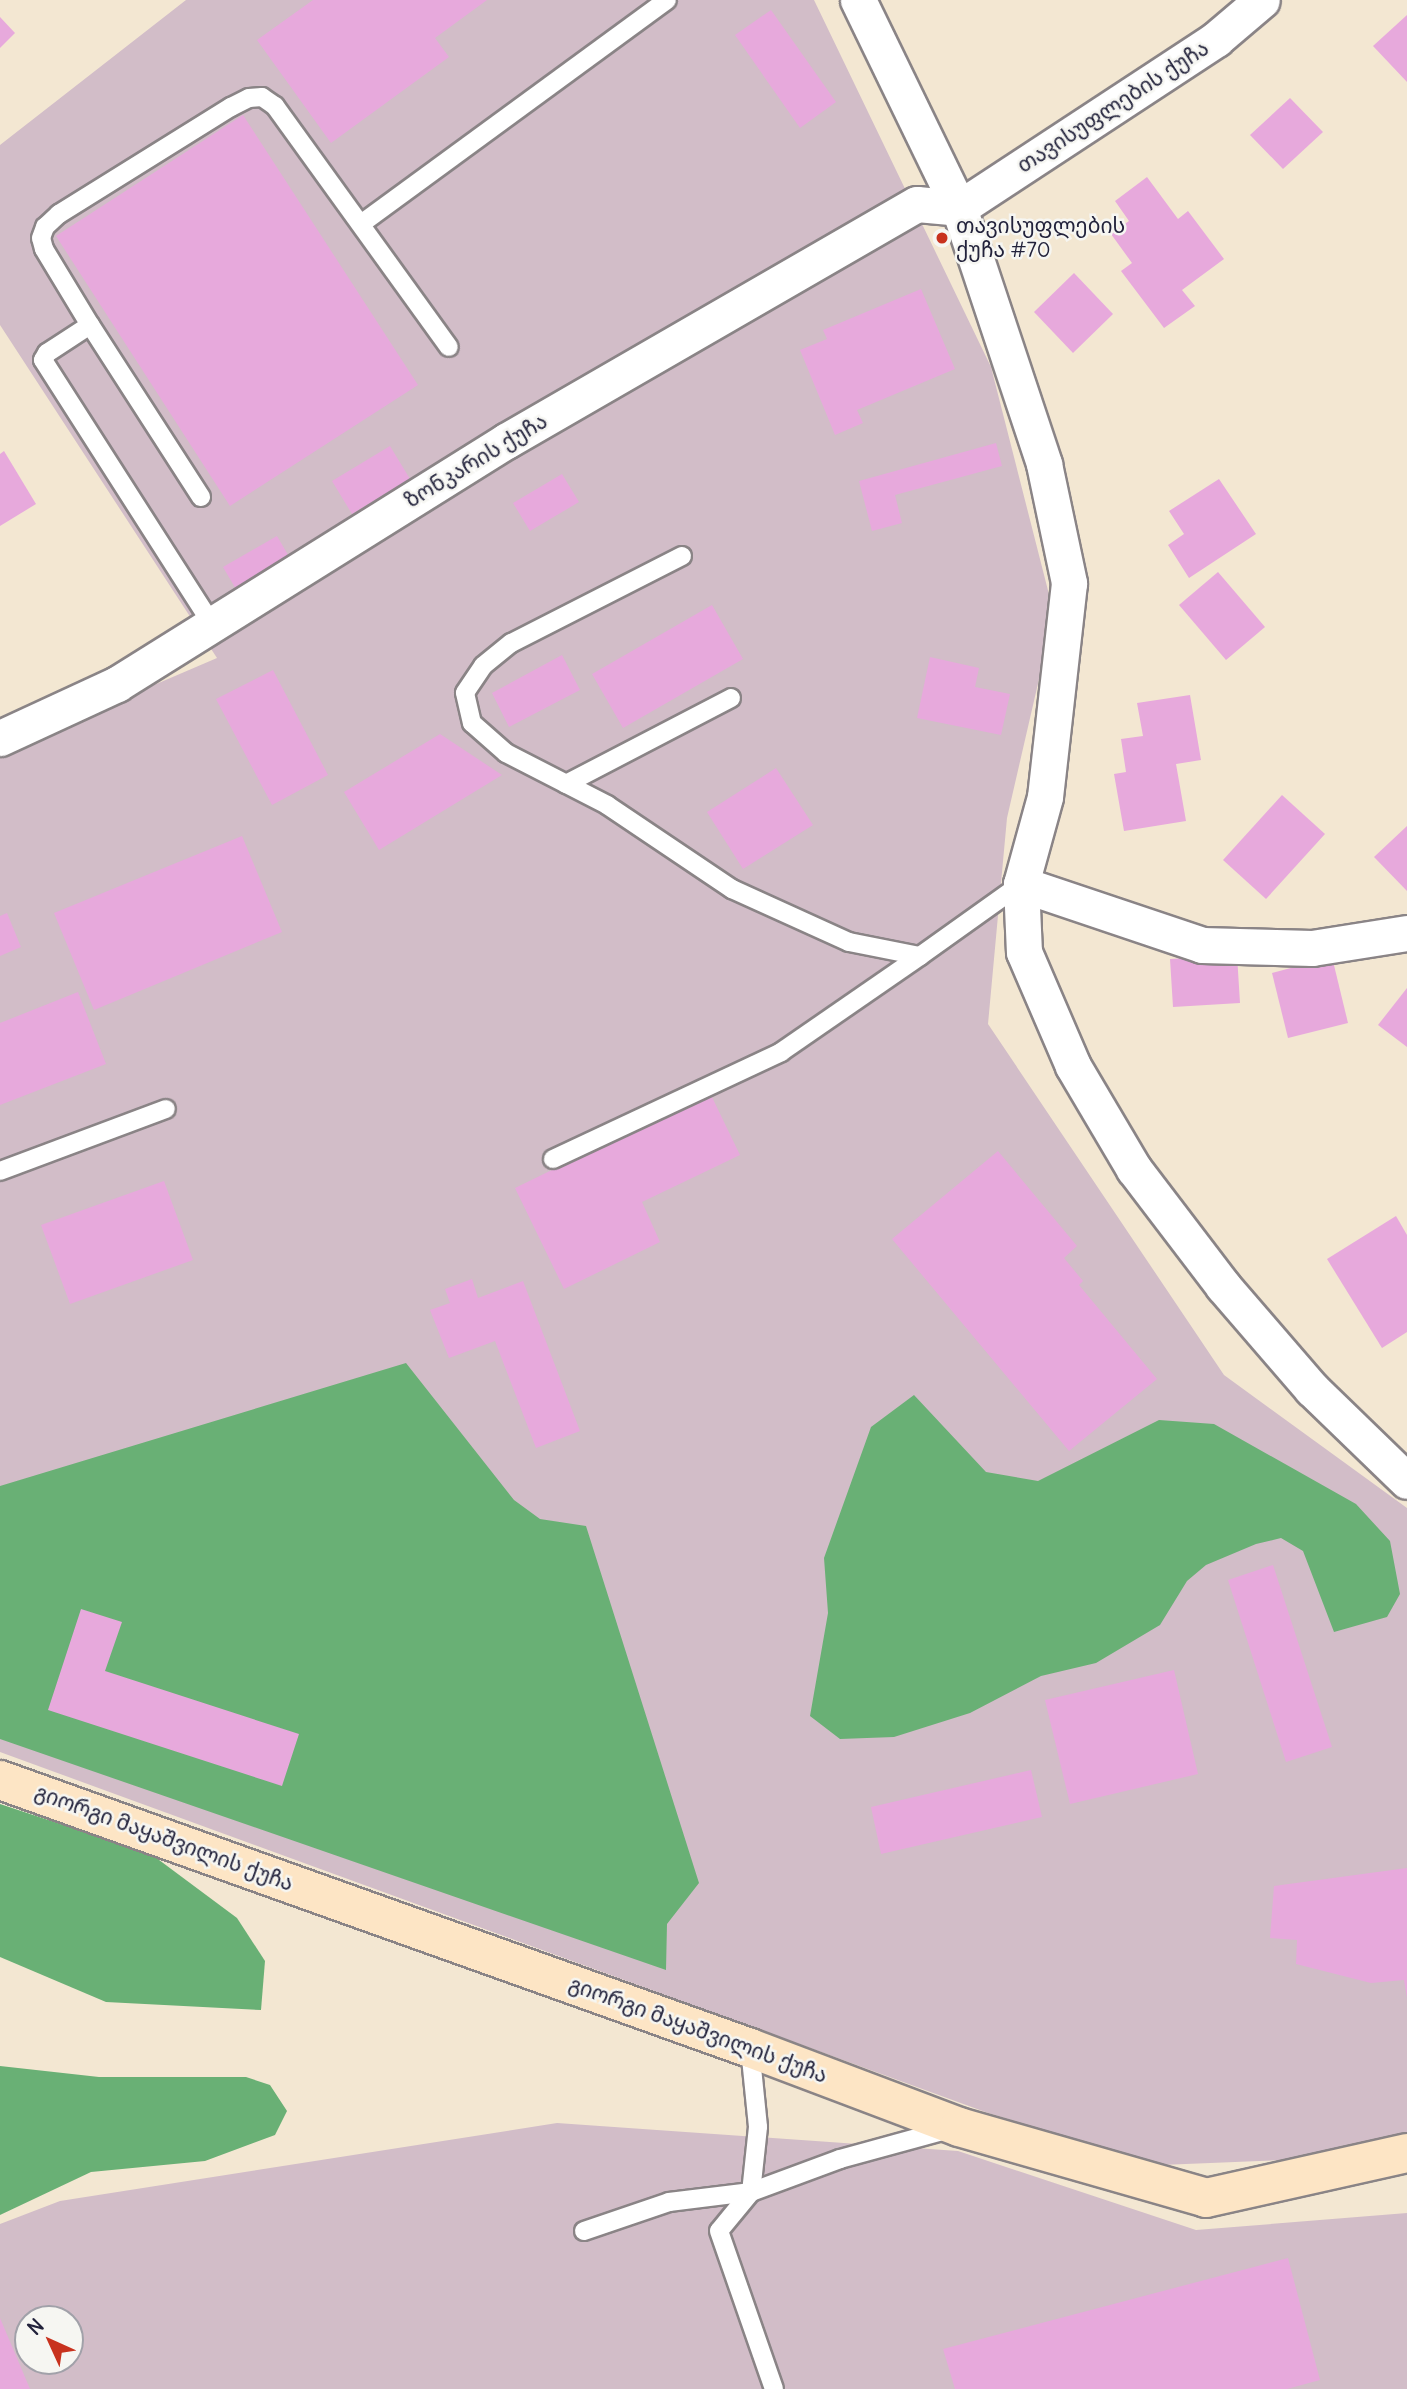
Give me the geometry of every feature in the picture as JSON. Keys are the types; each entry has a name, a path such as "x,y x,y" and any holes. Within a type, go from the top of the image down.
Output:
{"street":[{"path":"858,0 959,208 1044,464 1069,583 1045,797 1021,884 1024,953 1073,1066 1134,1169 1223,1286 1312,1390 1407,1481"},
{"name":"თავისუფლების ქუჩა","path":"959,208 1216,39 1262,0"},
{"name":"ზონკარის ქუჩა","path":"0,738 117,684 506,441 918,204 959,208"},
{"path":"1021,884 1202,945 1312,948 1407,933"},
{"name":"გიორგი მაყაშვილის ქუჩა","path":"0,1780 751,2048 959,2127 1206,2198 1407,2153"}],"lane":[{"path":"360,224 667,0"},
{"path":"201,497 90,324 44,249 41,238 45,227 59,214 249,98 262,97 275,106 449,347"},
{"path":"90,324 47,353 44,360 212,624"},
{"path":"682,556 511,643 483,666 465,693 472,723 506,753 607,805 732,889 849,942 920,956"},
{"path":"566,784 731,698"},
{"path":"554,1159 781,1052 1021,884"},
{"path":"0,1171 166,1109"},
{"path":"751,2048 758,2127 751,2192 719,2231 774,2389"},
{"path":"584,2231 669,2202 751,2192 840,2159 959,2127"}],"shaded area":[{"path":"186,0 814,0 991,367 1054,614 1007,818 988,1024 1224,1375 1407,1508 1407,2137 1306,2159 1161,2165 988,2113 0,1752 0,751 217,658 0,325 0,145"},
{"path":"557,2123 958,2151 1196,2230 1407,2213 1407,2389 0,2389 0,2224 60,2201"}],"green space":[{"path":"406,1363 514,1500 540,1519 586,1526 699,1883 667,1924 666,1970 0,1739 0,1486"},
{"path":"914,1395 986,1472 1038,1481 1159,1420 1214,1424 1356,1504 1390,1541 1400,1594 1387,1617 1334,1632 1303,1551 1281,1538 1256,1544 1206,1565 1187,1581 1160,1625 1096,1663 1041,1676 970,1713 894,1737 840,1739 810,1716 828,1613 824,1558 871,1427"},
{"path":"0,1804 151,1854 237,1918 265,1961 261,2010 106,2002 0,1957"},
{"path":"0,2066 99,2077 246,2077 270,2085 287,2111 275,2135 205,2161 91,2172 0,2215"}],"building":[{"path":"313,0 487,0 435,38 449,57 331,143 257,40"},
{"path":"771,10 836,102 800,128 735,35"},
{"path":"1407,15 1407,82 1373,46"},
{"path":"0,17 15,33 0,48"},
{"path":"1290,98 1323,132 1283,169 1250,135"},
{"path":"243,115 418,385 230,506 56,236"},
{"path":"1147,177 1178,219 1188,211 1224,259 1182,290 1195,306 1164,328 1121,271 1132,263 1111,234 1129,221 1115,201"},
{"path":"1074,273 1113,314 1073,353 1034,312"},
{"path":"921,289 955,369 857,410 863,423 835,435 800,350 827,339 823,330"},
{"path":"996,443 1002,466 895,495 902,523 872,531 859,481"},
{"path":"390,446 410,479 352,514 332,481"},
{"path":"4,451 36,504 0,526 0,454"},
{"path":"562,474 579,502 530,531 513,503"},
{"path":"1219,479 1256,534 1189,578 1168,545 1184,534 1169,511"},
{"path":"277,536 291,560 237,591 223,567"},
{"path":"1218,572 1265,627 1226,660 1179,605"},
{"path":"712,605 743,659 623,728 592,674"},
{"path":"562,655 580,690 509,727 492,693"},
{"path":"930,657 979,668 975,687 1010,694 1001,735 917,718"},
{"path":"273,670 328,775 272,805 216,699"},
{"path":"1190,695 1201,760 1176,764 1186,821 1124,831 1114,774 1126,772 1121,739 1143,736 1137,703"},
{"path":"440,734 502,775 379,850 344,792"},
{"path":"776,768 813,825 743,869 707,812"},
{"path":"1282,795 1325,834 1266,899 1223,860"},
{"path":"1407,826 1407,891 1374,857"},
{"path":"242,836 282,932 94,1010 54,913"},
{"path":"7,913 21,947 0,956 0,916"},
{"path":"1237,955 1240,1003 1173,1007 1170,959"},
{"path":"1332,957 1348,1023 1288,1038 1272,973"},
{"path":"1407,988 1407,1047 1378,1025"},
{"path":"78,992 106,1064 0,1105 0,1023"},
{"path":"710,1093 740,1155 642,1202 660,1242 564,1289 515,1188"},
{"path":"998,1151 1077,1246 1064,1258 1083,1281 1079,1285 1157,1379 1069,1451 892,1239"},
{"path":"164,1181 193,1260 70,1304 41,1225"},
{"path":"1396,1216 1407,1235 1407,1332 1382,1348 1327,1259"},
{"path":"472,1279 478,1298 523,1281 580,1431 536,1448 495,1341 449,1358 430,1310 450,1303 445,1289"},
{"path":"1273,1565 1332,1747 1286,1762 1228,1580"},
{"path":"81,1609 122,1622 105,1671 299,1734 282,1786 48,1710"},
{"path":"1174,1670 1198,1774 1070,1804 1045,1700"},
{"path":"1031,1770 1042,1817 881,1854 871,1807"},
{"path":"1407,1868 1407,1998 1404,1980 1371,1983 1296,1964 1297,1940 1270,1938 1274,1886"},
{"path":"1288,2258 1320,2380 1287,2389 955,2389 943,2349"},
{"path":"0,2318 14,2351 14,2375 24,2375 30,2389 0,2389"}],"place":[{"name":"თავისუფლების ქუჩა #70","path":"942,238"}]}
